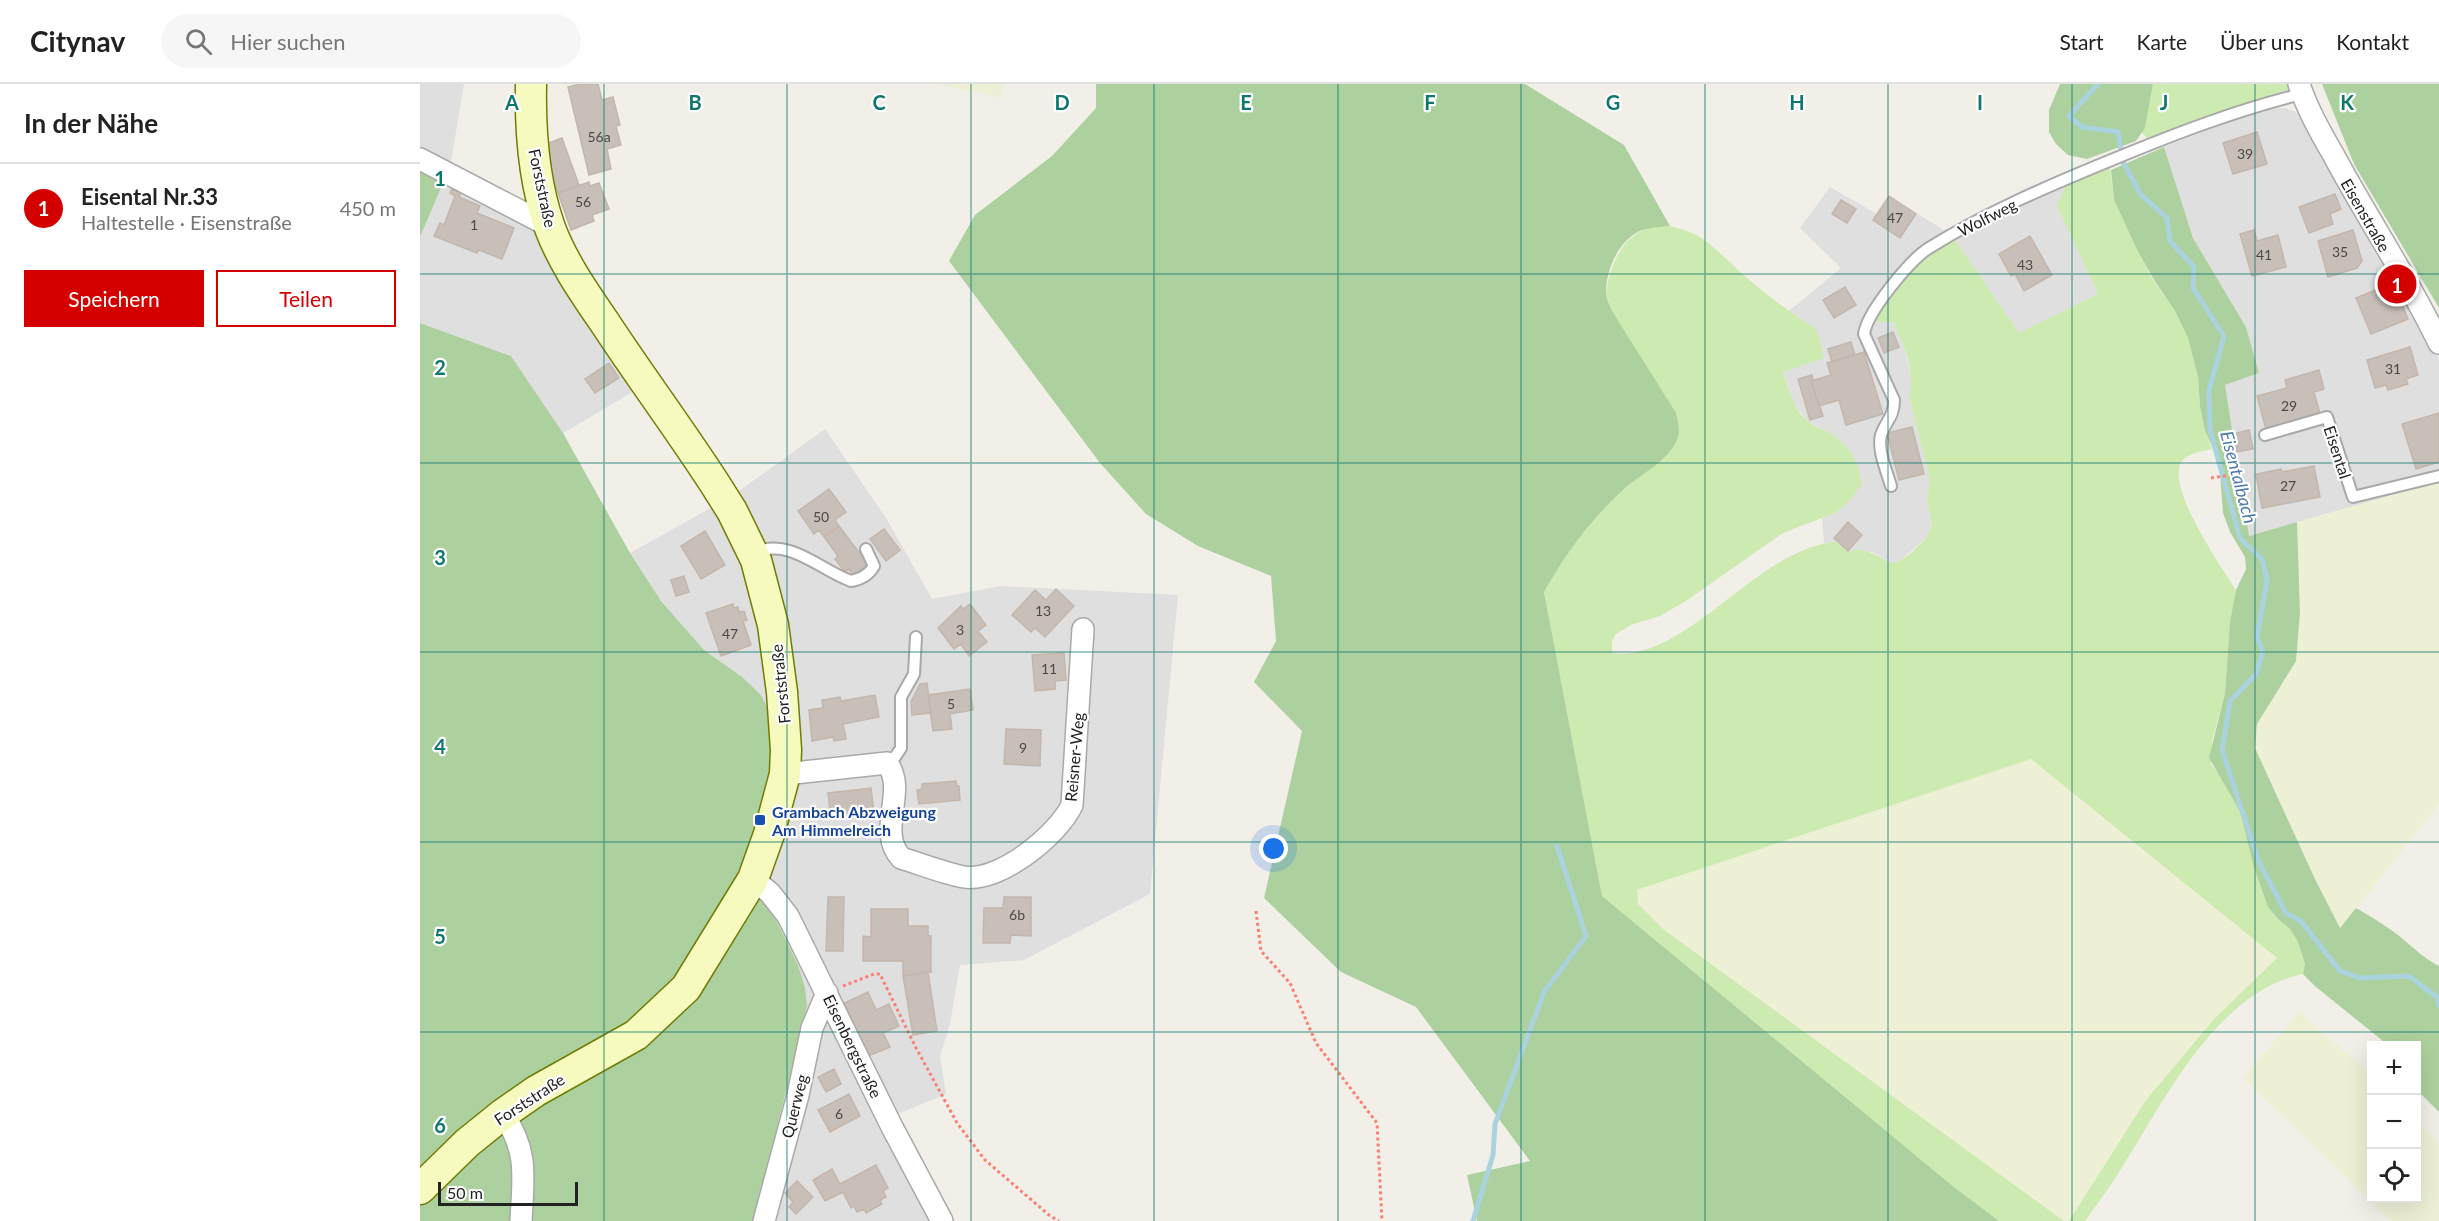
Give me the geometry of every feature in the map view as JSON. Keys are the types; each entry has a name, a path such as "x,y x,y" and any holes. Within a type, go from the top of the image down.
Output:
{"street":[{"name":"Forststraße","path":"420,1188 467,1143 503,1114 536,1091 636,1035 686,988 753,879 769,834 785,774 786,750 782,692 773,625 753,553 715,483 588,298 558,246 549,226 538,178 533,141 531,84"},
{"name":"Eisenstraße","path":"2301,89 2355,196 2424,311 2439,343"},
{"path":"420,159 549,226"},
{"name":"Reisner-Weg","path":"887,764 895,778 890,836 894,850 901,858 965,877 984,877 1047,839 1065,819 1072,805 1083,629"},
{"path":"785,774 887,764"},
{"name":"Eisenbergstraße","path":"753,879 770,893 788,916 891,1127 942,1221"},
{"name":"Querweg","path":"764,1221 798,1095 812,1028 827,993"},
{"path":"503,1114 516,1133 524,1165 520,1221"}],"lane":[{"name":"Wolfweg","path":"1891,486 1880,441 1894,411 1894,400 1864,334 1869,320 1910,264 1928,248 2062,181 2145,147 2301,89"},
{"name":"Eisental","path":"2265,435 2327,417 2353,497 2439,476"},
{"path":"753,553 772,548 785,550 805,557 851,581 863,578 871,572 874,566 866,549"},
{"path":"887,764 893,760 901,748 901,696 914,674 916,637"}],"path":[{"path":"2211,478 2237,474 2231,441"},
{"path":"1256,911 1261,951 1290,983 1316,1043 1377,1123 1382,1221"},
{"path":"827,993 874,974 880,974 915,1046 957,1123 985,1160 1059,1221"}],"shaded area":[{"path":"420,84 464,84 450,168 555,216 655,379 563,433 511,356 420,323 420,237 442,183 420,171"},
{"path":"2286,108 2300,114 2434,347 2439,360 2439,482 2249,536 2225,385 2259,373 2246,327 2193,238 2164,147 2262,109"},
{"path":"2065,186 2058,206 2098,294 2019,334 1955,240 1931,253 1874,322 1893,322 1903,342 1913,384 1909,397 1930,479 1927,501 1932,525 1926,538 1900,561 1890,563 1873,552 1848,552 1837,542 1824,543 1822,518 1835,513 1850,500 1831,434 1807,421 1793,402 1783,371 1824,358 1817,330 1789,311 1841,268 1800,228 1830,187 1877,214 1889,196 1947,232 1969,231"},
{"path":"825,429 886,518 932,599 1000,586 1178,595 1150,894 1024,960 960,965 950,1024 940,1057 946,1094 883,1120 937,1221 754,1221 803,1029 798,965 758,883 741,677 704,650 661,601 630,553 732,496"}],"green space":[{"path":"936,84 1005,84 1001,98"},
{"path":"1096,84 1525,84 1624,145 1670,226 1642,230 1627,240 1617,253 1610,269 1606,295 1612,311 1676,413 1679,434 1666,456 1623,490 1589,525 1544,592 1602,896 1954,1187 1999,1221 1477,1221 1467,1175 1530,1161 1416,1007 1341,972 1264,898 1302,731 1254,682 1276,641 1271,576 1198,546 1146,514 1100,463 949,261 975,215 1052,156 1096,108"},
{"path":"2060,84 2153,84 2145,128 2136,141 2087,159 2068,155 2056,144 2049,132 2049,110"},
{"path":"2153,84 2293,84 2294,88 2225,111 2149,142 2142,132 2145,128"},
{"path":"2322,84 2439,84 2439,308 2354,164"},
{"path":"2164,147 2193,238 2246,327 2259,373 2225,385 2249,536 2297,522 2300,613 2296,661 2257,724 2255,748 2340,928 2356,908 2387,927 2439,966 2439,1112 2421,1094 2421,1041 2383,1041 2303,974 2305,964 2298,942 2290,929 2268,907 2254,868 2240,811 2209,758 2225,693 2230,621 2236,590 2246,569 2245,557 2230,532 2223,513 2219,461 2205,431 2200,407 2198,377 2188,338 2175,311 2138,252 2114,200 2111,170"},
{"path":"2110,168 2114,200 2138,252 2155,283 2175,311 2188,338 2198,377 2200,407 2205,431 2212,449 2192,454 2182,461 2179,473 2181,488 2187,507 2197,526 2236,590 2230,621 2225,693 2212,741 2211,764 2229,789 2240,811 2254,868 2268,907 2290,929 2298,942 2305,964 2303,974 2272,985 2244,1002 2219,1025 2175,1082 2117,1176 2085,1221 2069,1221 2146,1100 2214,1019 2277,958 2031,759 1637,890 1638,904 1663,929 2064,1221 1999,1221 1954,1187 1602,896 1544,592 1589,525 1628,486 1664,459 1606,295 1615,260 1634,236 1647,229 1662,226 1679,228 1698,236 1764,292 1817,330 1824,358 1783,372 1799,411 1810,423 1842,442 1855,461 1862,484 1850,500 1835,513 1783,533 1686,601 1660,616 1631,625 1616,634 1612,641 1612,653 1639,652 1667,641 1695,624 1779,563 1808,548 1837,542 1848,552 1865,551 1890,563 1900,561 1912,552 1926,538 1932,525 1927,501 1930,479 1909,397 1911,378 1905,349 1893,322 1874,322 1908,276 1928,258 1955,240 2019,333 2098,294 2057,206 2065,186"},
{"path":"420,171 443,183 420,237"},
{"path":"420,323 511,356 563,433 630,553 661,601 704,650 742,677 760,694 777,724 758,883 798,965 805,988 807,1006 754,1221 420,1221"},
{"path":"2439,482 2439,804 2340,929 2255,748 2257,724 2296,661 2300,613 2297,522"},
{"path":"2031,758 2277,958 2214,1019 2146,1100 2069,1221 2064,1221 1663,929 1638,904 1637,890"},
{"path":"2299,1012 2367,1071 2367,1198 2243,1078"},
{"path":"2421,1124 2439,1144 2439,1221 2391,1221 2372,1203 2421,1203"}],"building":[{"path":"598,84 602,100 613,97 620,125 616,126 621,145 607,149 611,169 589,175 568,87"},
{"path":"2257,132 2267,164 2233,174 2223,143"},
{"path":"562,138 579,185 558,193 541,146"},
{"path":"589,182 590,186 599,183 609,209 592,215 594,221 571,230 558,193"},
{"path":"452,189 461,193 459,197 480,206 477,213 514,228 502,259 479,250 477,253 434,236 440,223 444,225 455,196 450,193"},
{"path":"2335,194 2341,209 2330,214 2333,224 2309,233 2299,207"},
{"path":"1889,196 1916,214 1900,238 1873,220"},
{"path":"1841,200 1856,209 1847,223 1832,214"},
{"path":"2254,230 2257,241 2278,235 2286,267 2252,276 2240,234"},
{"path":"2353,230 2362,261 2357,268 2328,277 2318,241"},
{"path":"2030,236 2052,275 2024,291 2015,274 2011,276 1999,254"},
{"path":"2393,283 2408,319 2371,334 2356,298"},
{"path":"1845,287 1856,305 1834,318 1823,300"},
{"path":"1893,332 1899,347 1884,353 1878,338"},
{"path":"1851,342 1855,355 1832,362 1828,349"},
{"path":"2410,347 2418,375 2406,379 2408,384 2388,390 2386,385 2375,388 2367,360"},
{"path":"1864,352 1883,414 1846,425 1839,400 1819,406 1811,381 1831,375 1827,363"},
{"path":"609,363 619,378 595,393 585,379"},
{"path":"2319,370 2324,389 2314,392 2320,414 2266,429 2257,396 2287,388 2285,380"},
{"path":"1812,375 1813,381 1811,381 1823,416 1810,420 1798,379"},
{"path":"2439,413 2439,462 2416,469 2402,424"},
{"path":"1912,427 1924,474 1899,480 1887,433"},
{"path":"2249,430 2253,449 2237,452 2232,434"},
{"path":"2314,466 2320,497 2262,508 2256,474"},
{"path":"829,489 846,512 835,520 839,526 824,537 819,530 814,534 798,511"},
{"path":"1848,522 1862,535 1848,551 1834,538"},
{"path":"839,526 868,564 853,575 849,569 845,572 835,559 838,556 824,537"},
{"path":"884,529 900,550 886,561 870,539"},
{"path":"705,531 725,565 701,579 681,546"},
{"path":"684,576 689,592 676,596 671,580"},
{"path":"1056,589 1074,606 1045,637 1035,628 1031,632 1012,615 1035,590 1046,600"},
{"path":"733,604 734,608 738,607 739,612 744,611 747,620 743,621 751,645 721,656 706,613"},
{"path":"970,604 986,625 978,631 987,642 969,656 961,644 954,649 938,628 961,606 963,609"},
{"path":"1064,653 1066,680 1055,681 1055,689 1035,691 1032,655"},
{"path":"927,683 931,713 912,715 911,702 920,684"},
{"path":"970,689 973,710 950,714 952,729 933,731 928,695"},
{"path":"875,695 879,717 843,724 846,739 834,741 833,737 812,741 809,710 823,708 822,700 840,697 841,701"},
{"path":"1006,729 1041,730 1040,766 1004,764"},
{"path":"956,781 959,786 960,800 919,804 917,790 922,789 922,784"},
{"path":"871,788 874,814 831,819 828,793"},
{"path":"828,897 844,897 843,951 826,951"},
{"path":"1004,897 1031,897 1031,936 1011,935 1010,943 983,943 984,908 1003,908"},
{"path":"871,909 908,909 908,926 928,926 928,936 931,936 931,972 903,976 903,961 863,961 863,936 871,937"},
{"path":"928,972 937,1031 913,1035 903,976"},
{"path":"868,992 876,1010 889,1004 899,1026 883,1033 890,1047 868,1056 844,1003"},
{"path":"834,1069 841,1084 826,1092 818,1077"},
{"path":"849,1094 860,1116 830,1132 818,1110"},
{"path":"876,1165 888,1188 883,1191 886,1197 880,1200 882,1204 866,1213 864,1209 857,1212 854,1206 851,1208 843,1192 825,1201 813,1180 832,1169 840,1184"},
{"path":"797,1181 813,1197 796,1214 789,1207 793,1202 785,1193"}],"waterway":[{"name":"Eisentalbach","path":"2098,84 2069,116 2082,127 2118,132 2123,162 2141,195 2167,218 2170,241 2194,267 2193,288 2224,336 2209,390 2210,430 2240,538 2262,559 2267,580 2257,637 2263,652 2256,674 2230,701 2222,750 2259,862 2286,913 2301,921 2340,971 2360,978 2409,976 2437,997 2439,1005"},
{"path":"1473,1221 1493,1155 1495,1124 1544,992 1586,936 1557,846"}],"place":[{"name":"Eisental Nr.33","path":"2397,284"},
{"name":"Grambach Abzweigung Am Himmelreich","path":"760,820"}]}
